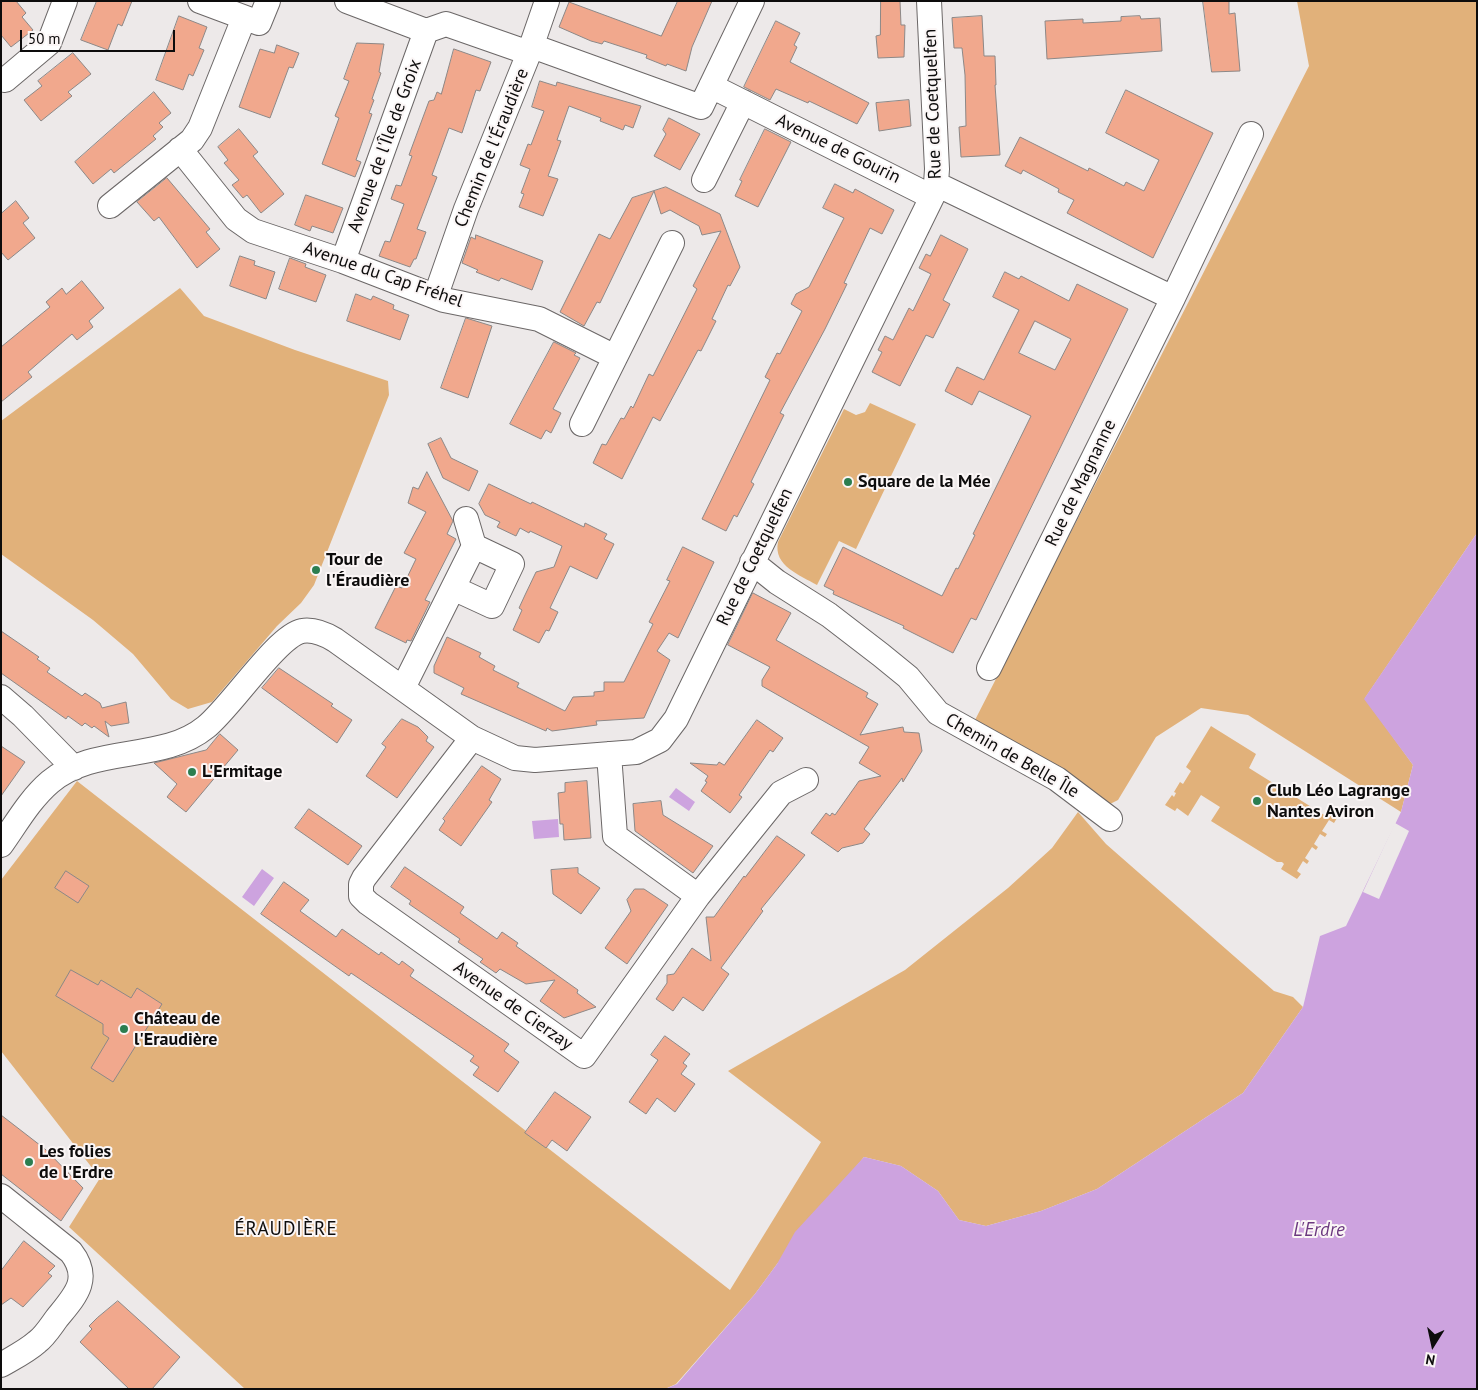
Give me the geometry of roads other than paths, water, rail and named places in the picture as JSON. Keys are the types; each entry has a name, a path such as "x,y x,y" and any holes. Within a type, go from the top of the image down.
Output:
{"street":[{"path":"5,80 50,43 65,1"},
{"path":"200,1 252,21"},
{"path":"110,206 192,140 200,128 252,21 268,1"},
{"path":"347,1 426,31 446,24 531,50 701,107 752,1"},
{"name":"Chemin de l'Éraudière","path":"436,295 466,208 531,50 547,1"},
{"name":"Rue de Coetquelfen","path":"74,768 100,759 164,747 199,733 226,708 287,639 295,634 310,630 335,640 472,738 506,756 525,760 609,754 644,749 660,740 676,719 934,190 929,1"},
{"name":"Avenue de l'Île de Groix","path":"343,261 426,31"},
{"name":"Avenue de Gourin","path":"711,86 934,190"},
{"path":"704,180 743,102"},
{"name":"Rue de Magnanne","path":"989,668 1173,298 1251,134"},
{"name":"Avenue du Cap Fréhel","path":"180,149 236,219 245,227 263,236 343,261 436,295 444,300 539,319 615,357"},
{"path":"934,190 1173,298"},
{"path":"582,424 672,243"},
{"path":"403,688 474,546 466,519"},
{"path":"453,588 492,606 512,564 474,546"},
{"name":"Chemin de Belle Île","path":"752,562 777,582 829,615 881,655 908,677 938,713 1057,779 1110,819"},
{"path":"1,697 23,716 74,768 51,782 40,792 1,845"},
{"name":"Avenue de Cierzay","path":"472,738 364,878 361,884 360,896 584,1056 698,896 781,793 806,780"},
{"path":"609,754 615,836 698,896"},
{"path":"1,1196 71,1252 78,1260 81,1270 80,1283 76,1293 38,1342 1,1365"}],"water":[{"name":"L'Erdre","path":"1477,533 1477,1389 665,1389 677,1384 755,1294 777,1264 795,1232 864,1157 901,1166 938,1191 959,1220 986,1226 1041,1211 1097,1189 1243,1093 1303,1007 1320,936 1346,926 1401,812 1413,765 1364,699"},
{"path":"676,788 695,802 689,811 669,797"},
{"path":"558,819 559,837 534,839 532,821"},
{"path":"262,869 274,878 254,906 242,897"}],"place":[{"name":"Square de la Mée","path":"848,482"},
{"name":"Tour de l'Éraudière","path":"316,570"},
{"name":"L'Ermitage","path":"192,772"},
{"name":"Club Léo Lagrange Nantes Aviron","path":"1257,801"},
{"name":"Château de l'Eraudière","path":"124,1029"},
{"name":"Les folies de l'Erdre","path":"29,1162"}],"district":[{"name":"ÉRAUDIÈRE","path":"286,1230"}]}
